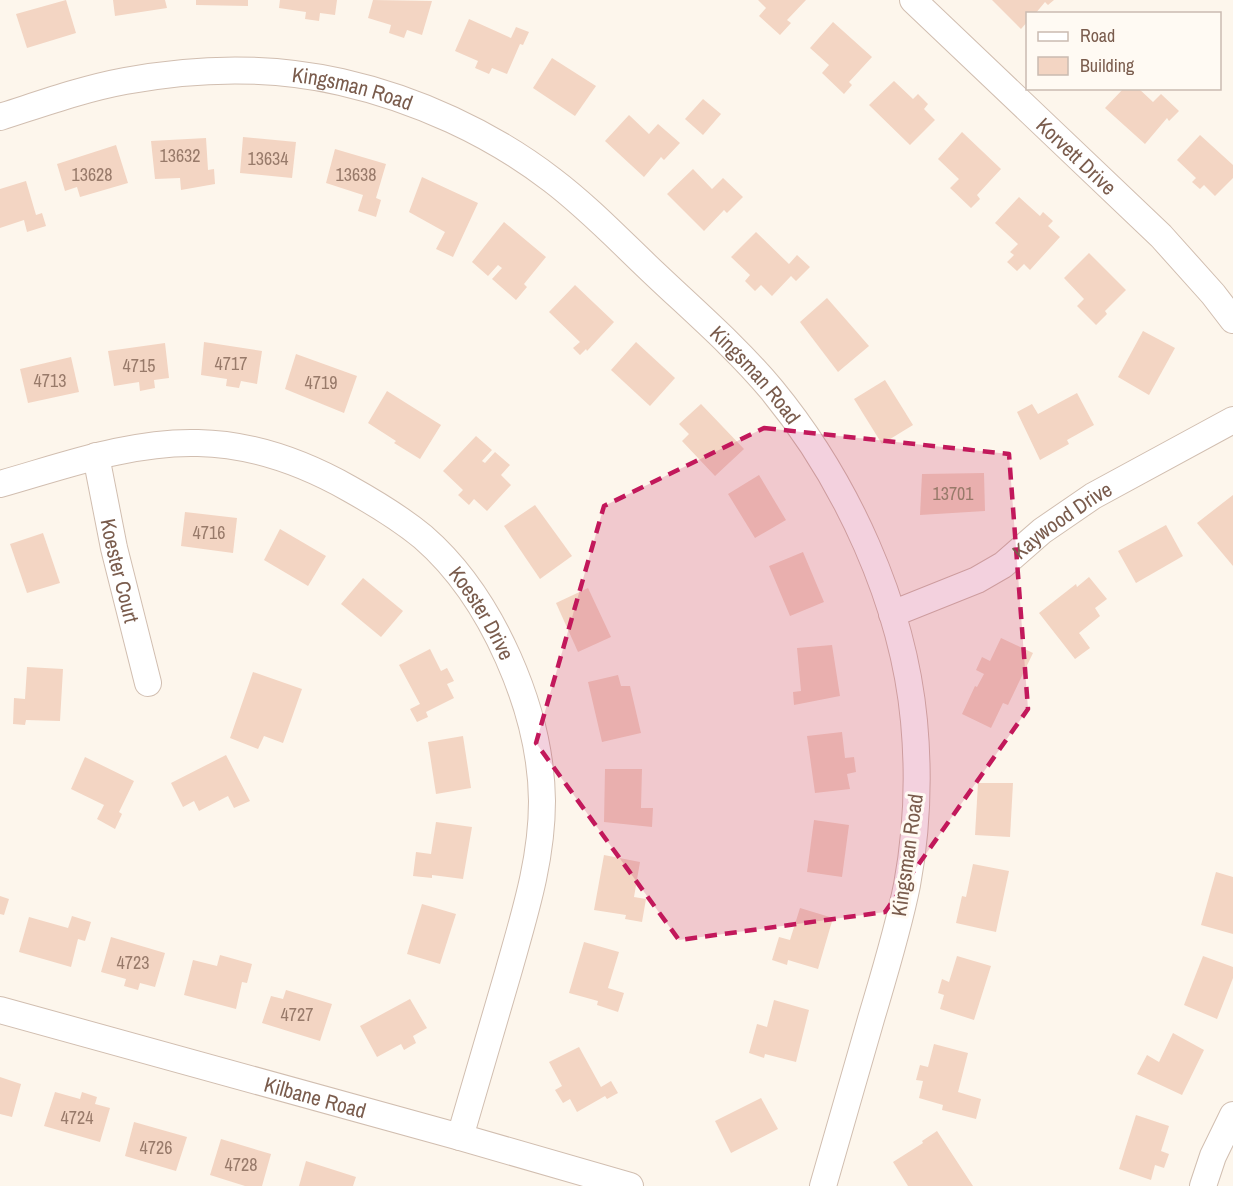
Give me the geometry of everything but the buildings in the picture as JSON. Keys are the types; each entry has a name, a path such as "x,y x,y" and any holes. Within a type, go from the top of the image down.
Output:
{"street":[{"name":"Korvett Drive","path":"913,0 1161,236 1233,320"},
{"name":"Kingsman Road","path":"0,117 124,81 195,72 266,72 337,81 383,93 449,118 502,146 551,179 596,218 738,353 771,390 809,440 842,493 868,549 892,614 903,656 914,718 917,777 915,824 907,883 897,929 822,1186"},
{"name":"Kaywood Drive","path":"892,614 977,580 1003,565 1042,531 1093,496 1233,420"},
{"name":"Koester Drive","path":"0,484 96,456 145,447 198,443 244,448 289,460 332,479 388,510 424,538 456,571 487,615 510,662 525,702 538,754 542,800 540,846 532,892 460,1137"},
{"name":"Koester Court","path":"96,456 114,548 148,683"},
{"name":"Kilbane Road","path":"0,1010 630,1186"},
{"path":"1203,1186 1213,1156 1233,1115"}],"highlighted area":[{"path":"764,428 1009,454 1028,709 885,912 679,940 536,743 604,506"}]}
